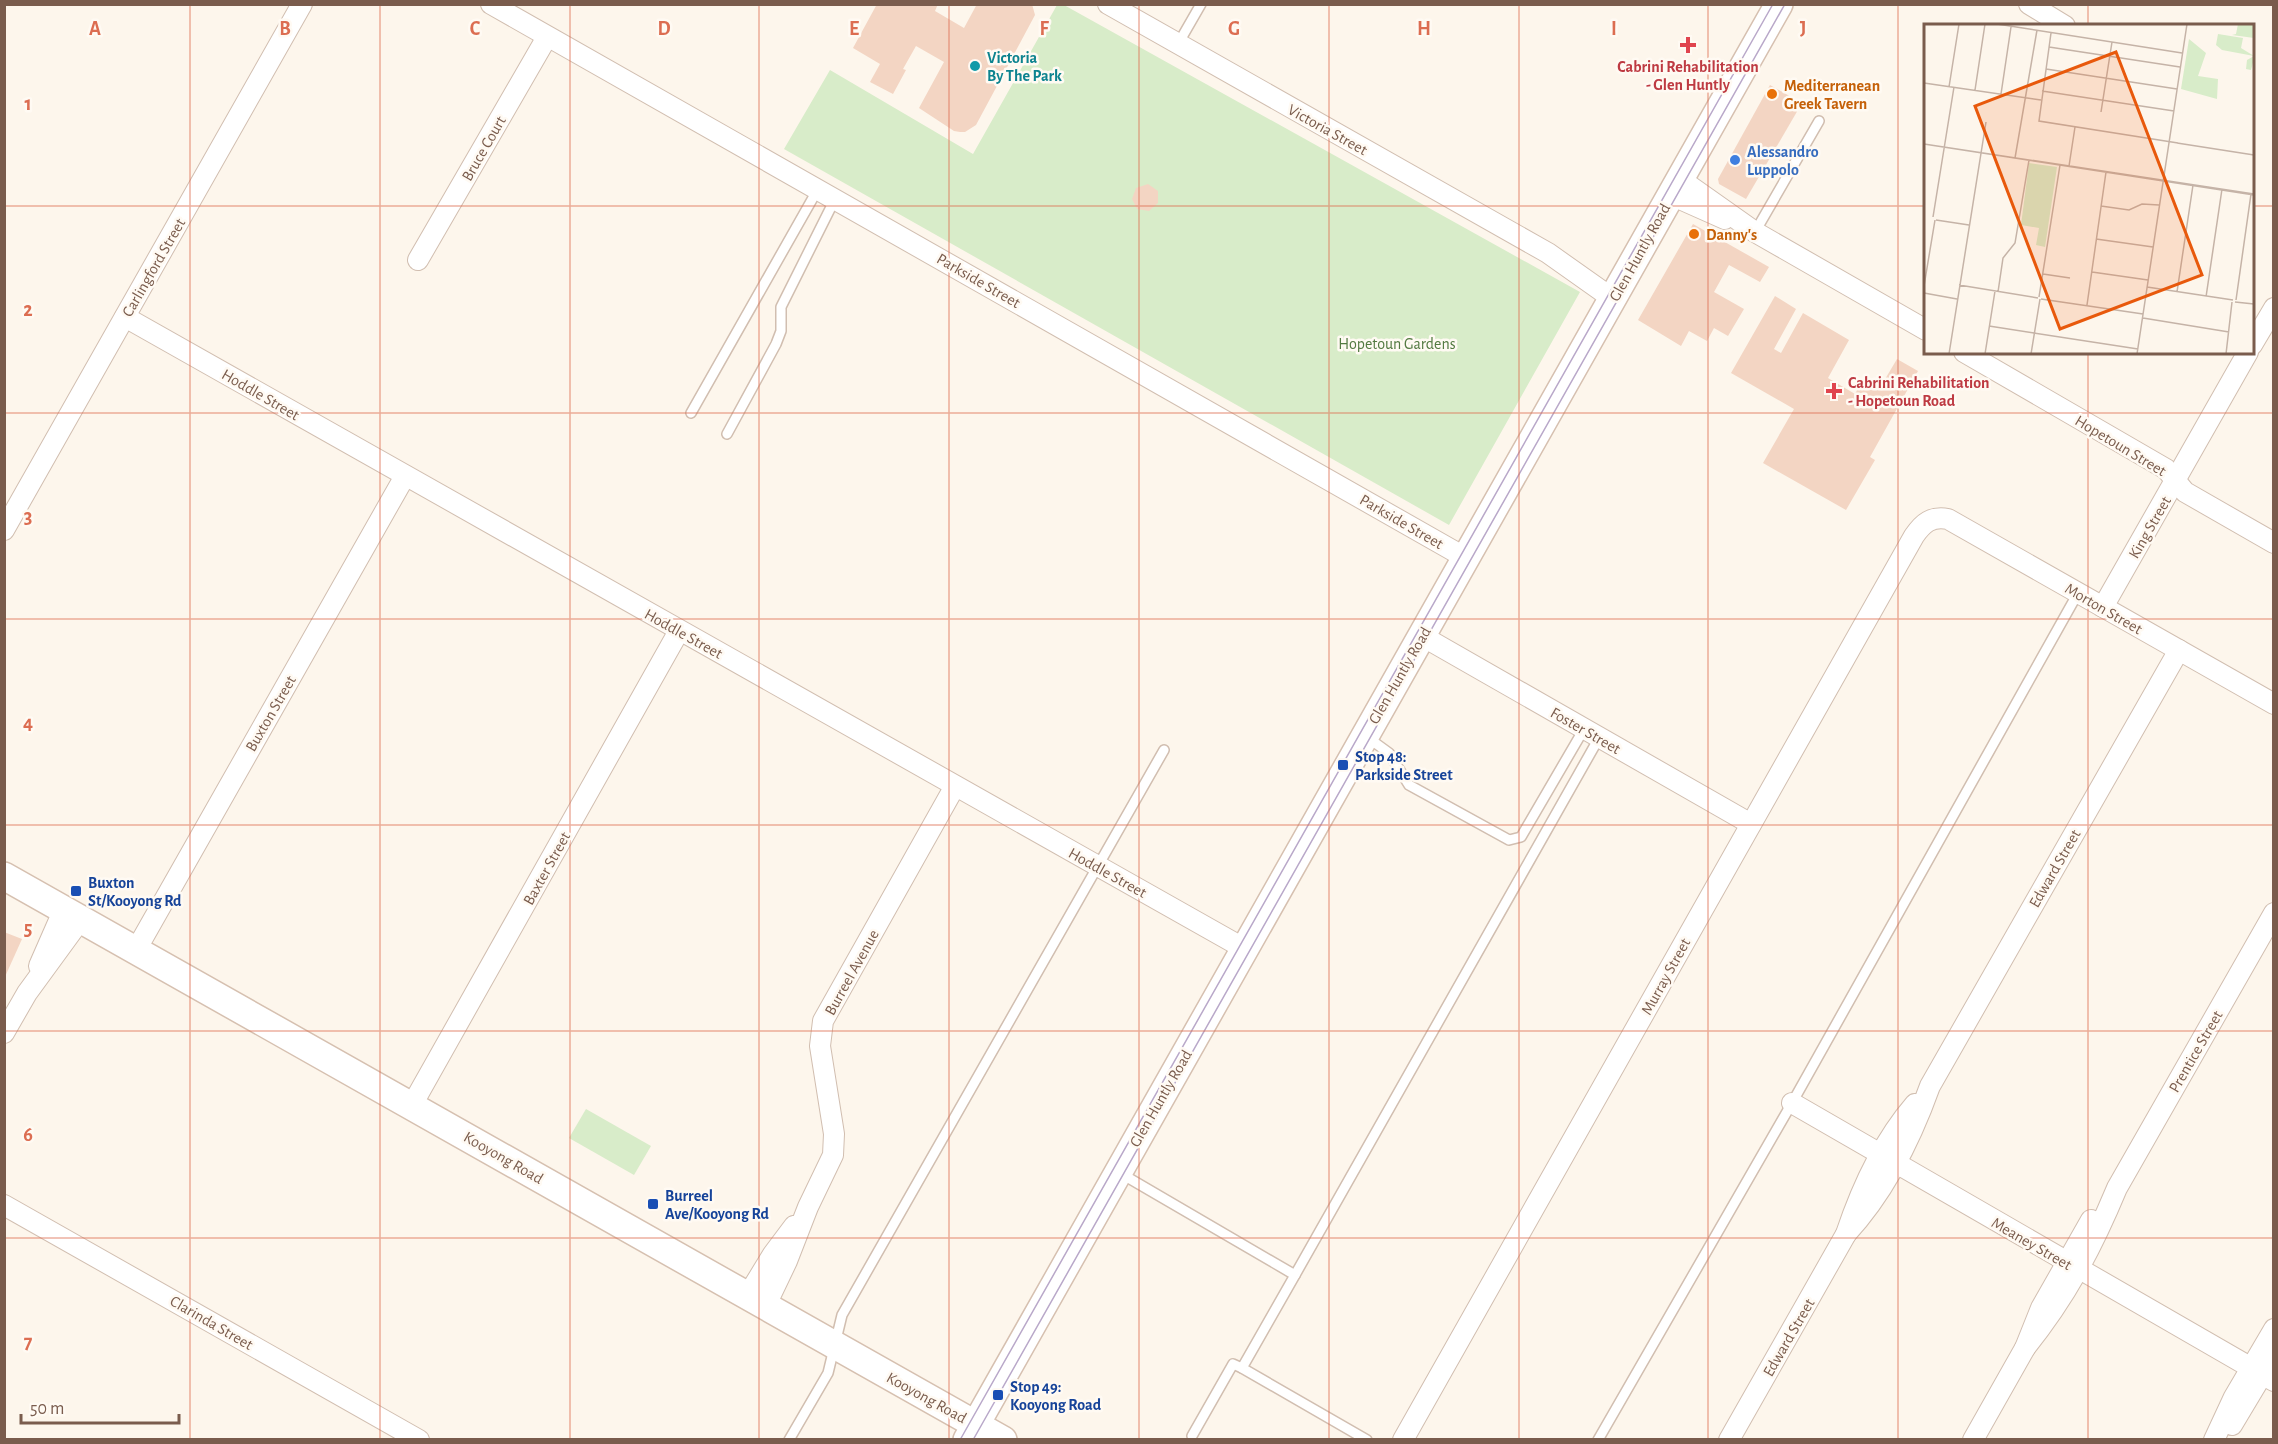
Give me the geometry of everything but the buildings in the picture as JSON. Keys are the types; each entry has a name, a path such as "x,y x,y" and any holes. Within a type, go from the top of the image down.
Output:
{"street":[{"name":"Carlingford Street","path":"4,530 302,4"},
{"name":"Parkside Street","path":"491,4 1466,558"},
{"name":"Victoria Street","path":"1108,4 1617,291"},
{"name":"Glen Huntly Road","path":"971,1432 1779,4"},
{"path":"2029,4 2062,24"},
{"name":"Bruce Court","path":"418,260 548,37"},
{"path":"1676,187 1924,329"},
{"path":"2254,343 2274,308"},
{"name":"Hoddle Street","path":"125,317 1245,949"},
{"name":"Hopetoun Street","path":"1967,354 2166,469 2186,492 2274,543"},
{"name":"King Street","path":"2103,607 2247,354"},
{"name":"Buxton Street","path":"136,950 405,476"},
{"name":"Morton Street","path":"1933,519 1948,519 2274,704"},
{"name":"Murray Street","path":"1403,1440 1914,536 1927,521 1933,519"},
{"name":"Baxter Street","path":"412,1104 679,631"},
{"name":"Foster Street","path":"1422,636 1751,824"},
{"name":"Edward Street","path":"1729,1440 1846,1234 1866,1212 1907,1113 1930,1086 2179,650"},
{"name":"Burreel Avenue","path":"757,1300 787,1261 807,1206 828,1168 835,1145 820,1046 823,1021 956,786"},
{"name":"Kooyong Road","path":"4,876 757,1300 835,1345 971,1432 1003,1440"},
{"path":"4,1033 73,914"},
{"name":"Prentice Street","path":"1973,1440 2025,1348 2041,1308 2100,1228 2117,1188 2274,914"},
{"name":"Meaney Street","path":"1792,1103 2262,1374"},
{"name":"Clarinda Street","path":"4,1205 418,1440"},
{"path":"2214,1440 2225,1414 2262,1374 2274,1329"},
{"path":"2222,1440 2236,1421 2274,1355"}],"lane":[{"path":"1178,44 1201,4"},
{"path":"1755,232 1819,121"},
{"path":"691,413 826,194"},
{"path":"727,434 776,344 781,331 781,307 826,194"},
{"path":"1598,1440 1792,1103 2078,593"},
{"path":"1365,736 1389,753 1409,785 1509,840 1521,837 1592,733"},
{"path":"1242,1368 1592,733"},
{"path":"789,1440 828,1372 842,1316 1164,750"},
{"path":"1118,1172 1295,1275"},
{"path":"1192,1436 1233,1364 1367,1440"}],"green space":[{"name":"Hopetoun Gardens","path":"1057,5 1064,5 1580,292 1449,525 784,149 830,70 973,154"},
{"path":"586,1109 651,1146 634,1175 569,1138"}],"tram line":[{"path":"960,1440 1773,4"},
{"path":"973,1440 1785,4"}],"place":[{"name":"Cabrini Rehabilitation - Glen Huntly","path":"1688,45"},
{"name":"Victoria By The Park","path":"975,66"},
{"name":"Mediterranean Greek Tavern","path":"1772,94"},
{"name":"Alessandro Luppolo","path":"1735,160"},
{"name":"Danny's","path":"1694,234"},
{"name":"Cabrini Rehabilitation - Hopetoun Road","path":"1834,391"},
{"name":"Stop 48: Parkside Street","path":"1343,765"},
{"name":"Buxton St/Kooyong Rd","path":"76,891"},
{"name":"Burreel Ave/Kooyong Rd","path":"653,1204"},
{"name":"Stop 49: Kooyong Road","path":"998,1395"}]}
